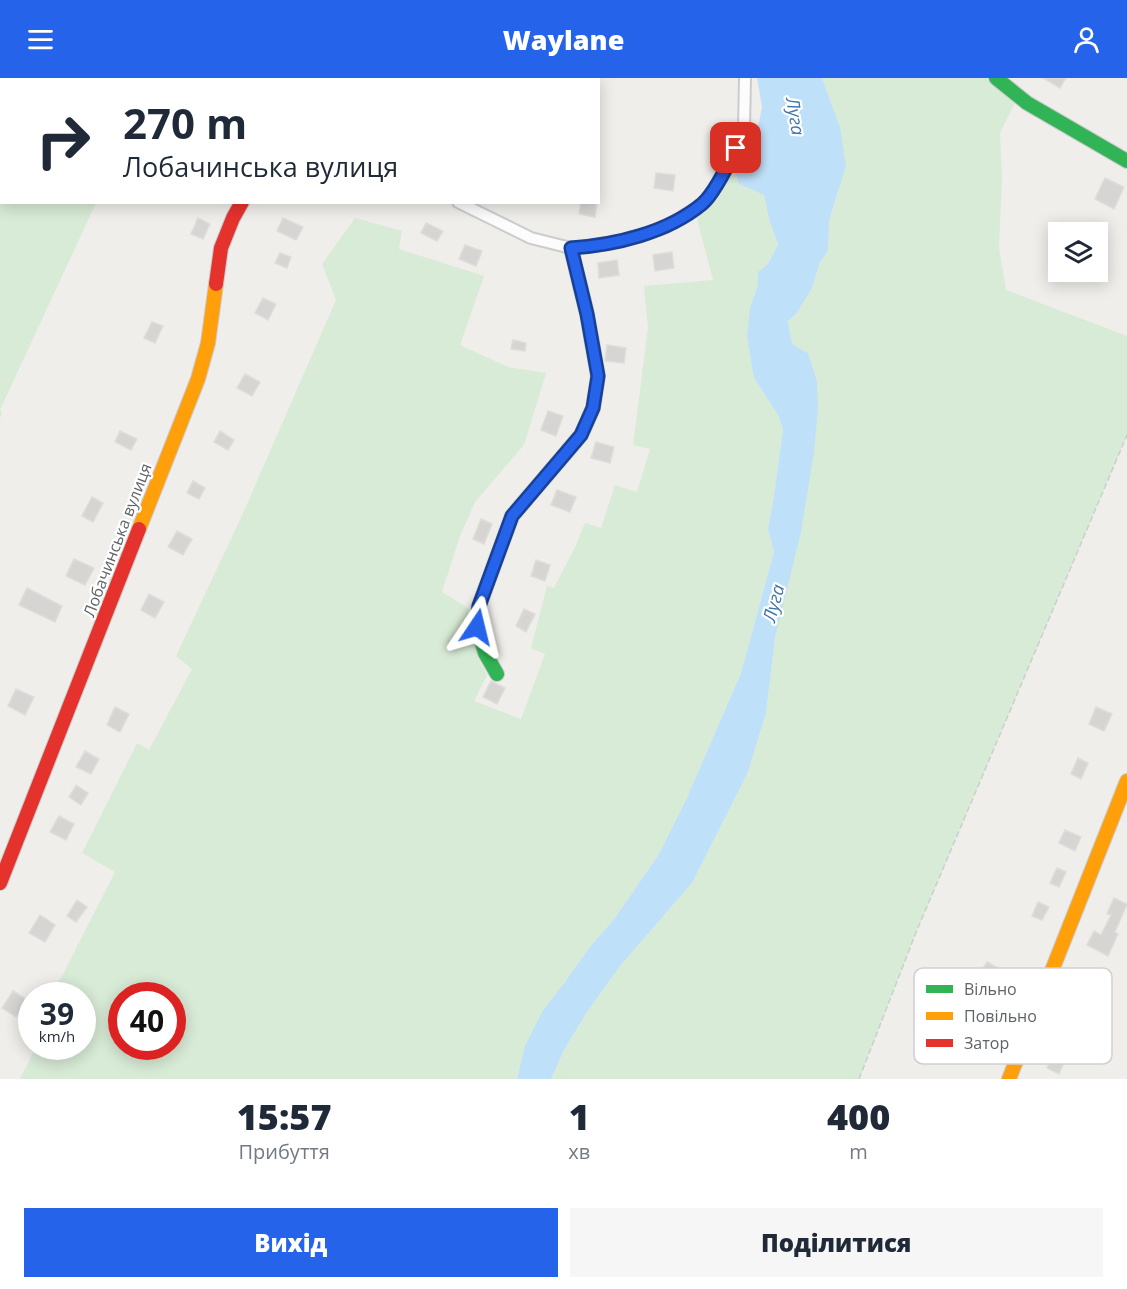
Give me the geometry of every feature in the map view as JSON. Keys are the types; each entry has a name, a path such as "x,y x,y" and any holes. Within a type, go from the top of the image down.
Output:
{"street":[{"path":"462,204 531,238 571,248 621,241 666,227 704,203 727,169 744,128 745,78"},
{"path":"996,78 1027,103 1127,161"},
{"name":"Лобачинська вулиця","path":"0,883 198,379 208,343 221,248 241,204"},
{"path":"497,674 485,653 477,627 479,606 504,536 512,516 581,435 593,408 598,376 587,314 571,248"},
{"path":"1053,968 1127,781"},
{"path":"1009,1079 1015,1064"}],"path":[{"path":"859,1079 917,930 1127,435"}],"green space":[{"path":"822,78 986,78 1015,103 1000,133 1002,177 999,247 1006,290 1127,336 1127,435 917,930 859,1079 551,1079 564,1050 587,1012 620,966 692,883 748,772 766,713 775,638 817,381 808,353 792,344 788,321 797,313 812,288 820,262 828,251 829,221 838,194 840,127"},
{"path":"735,172 739,184 764,195 778,244 768,264 758,273 758,284 750,308 754,378 778,415 783,429 768,529 774,552 741,673 686,800 659,854 615,918 589,948 543,1010 517,1079 20,1079 30,1060 96,1060 96,982 58,982 115,872 82,853 137,743 149,750 192,669 176,656 244,511 336,300 322,264 355,218 402,231 399,249 484,276 460,345 508,367 546,373 524,445 475,502 460,536 442,592 468,608 479,660 487,675 474,701 521,719 545,654 531,648 547,586 554,588 585,523 601,528 615,485 637,492 650,449 633,445 648,328 644,286 713,280 697,219"},
{"path":"0,204 96,204 0,410"}],"water":[{"name":"Луга","path":"757,78 822,78 840,127 846,166 829,221 828,251 820,262 812,288 797,313 788,321 792,344 808,353 817,381 818,408 814,452 801,532 775,638 766,713 748,772 692,883 620,966 587,1012 564,1050 551,1079 517,1079 525,1046 543,1010 589,948 615,918 659,854 686,800 741,673 774,552 768,529 783,429 778,415 754,378 747,336 750,308 758,284 758,272 768,264 778,244 764,195 739,184 735,172 746,165 754,148 762,107"}],"building":[{"path":"1043,78 1066,78 1060,88"},
{"path":"656,173 675,175 673,191 654,188"},
{"path":"1105,178 1124,187 1114,209 1095,199"},
{"path":"581,204 597,204 595,217 579,214"},
{"path":"198,218 210,224 203,239 191,234"},
{"path":"283,218 303,227 296,240 277,231"},
{"path":"426,223 443,231 437,241 421,233"},
{"path":"465,245 482,251 476,266 459,259"},
{"path":"672,252 674,268 655,271 653,255"},
{"path":"280,253 291,257 287,268 275,263"},
{"path":"617,260 619,275 599,278 598,263"},
{"path":"263,298 276,304 268,320 255,313"},
{"path":"152,322 163,326 155,343 144,338"},
{"path":"513,340 526,343 525,351 511,349"},
{"path":"607,345 626,348 624,363 605,361"},
{"path":"245,374 260,382 252,396 237,388"},
{"path":"548,411 563,416 556,436 541,430"},
{"path":"120,431 137,439 131,450 115,442"},
{"path":"220,431 234,440 228,450 214,442"},
{"path":"596,442 614,447 610,463 591,458"},
{"path":"193,481 205,488 199,499 187,493"},
{"path":"557,490 576,497 570,512 551,505"},
{"path":"92,497 103,503 93,522 82,516"},
{"path":"481,519 492,524 484,544 473,539"},
{"path":"177,531 192,539 183,555 168,547"},
{"path":"74,559 94,568 85,585 66,576"},
{"path":"536,560 550,565 545,581 531,576"},
{"path":"27,588 62,606 55,622 19,605"},
{"path":"149,594 164,602 155,618 141,610"},
{"path":"524,609 535,614 526,632 516,626"},
{"path":"491,681 505,688 497,704 483,697"},
{"path":"16,689 34,697 25,715 8,706"},
{"path":"115,707 129,714 120,732 107,725"},
{"path":"1096,707 1112,714 1104,731 1089,724"},
{"path":"85,751 99,759 91,774 76,767"},
{"path":"1078,758 1088,763 1081,779 1071,774"},
{"path":"76,785 88,793 81,805 69,797"},
{"path":"59,816 74,824 66,840 50,832"},
{"path":"1065,830 1081,837 1075,851 1059,843"},
{"path":"1057,868 1066,872 1059,887 1050,883"},
{"path":"1114,898 1127,904 1115,932 1118,934 1108,956 1087,945 1094,931 1101,935 1111,915 1107,914"},
{"path":"77,900 87,907 76,922 67,916"},
{"path":"1038,902 1049,907 1042,920 1032,916"},
{"path":"40,915 55,925 45,942 29,933"},
{"path":"987,962 998,968 983,968"},
{"path":"13,991 18,994 16,1017 2,1008"},
{"path":"1049,1064 1063,1064 1059,1074 1047,1068"}],"traffic: fast":[{"path":"996,78 1027,103 1127,161"},
{"path":"497,674 485,653 477,627 479,606 512,516 581,435 593,408 598,376 587,314 571,248"}],"traffic: slow":[{"path":"139,529 198,379 208,343 216,284"},
{"path":"1053,968 1127,781"},
{"path":"1009,1079 1015,1064"}],"traffic: jam":[{"path":"216,284 221,248 241,204"},
{"path":"0,883 139,529"}],"route":[{"path":"477,627 479,606 512,516 581,435 593,408 598,376 587,314 571,248 621,241 666,227 704,203 727,169 736,148"}]}
